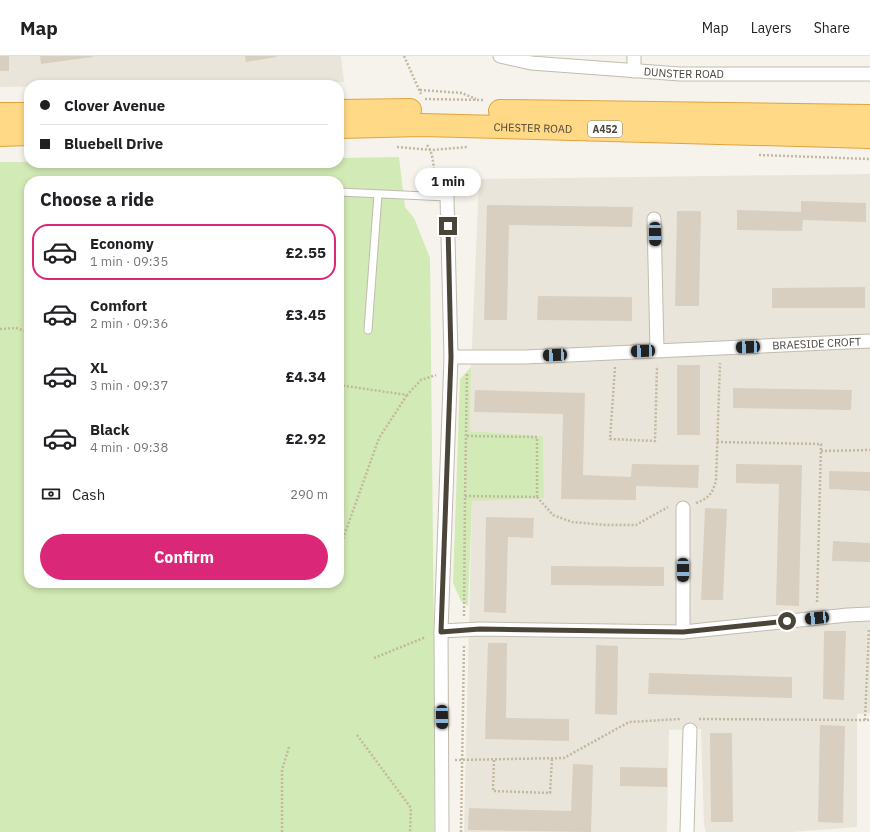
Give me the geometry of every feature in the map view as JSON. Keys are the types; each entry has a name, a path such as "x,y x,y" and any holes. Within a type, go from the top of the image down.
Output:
{"highway":[{"name":"CHESTER ROAD","path":"344,111 870,116"},
{"name":"CHESTER ROAD","path":"344,126 422,111 870,138"},
{"path":"0,114 24,114"},
{"path":"0,135 24,134"}],"street":[{"name":"DUNSTER ROAD","path":"500,56 531,63 686,74 870,74"},
{"path":"634,56 634,71"},
{"path":"442,832 443,760 441,632 450,364 447,197"},
{"path":"654,219 657,350"},
{"name":"BRAESIDE CROFT","path":"450,364 467,356 525,357 870,341"},
{"path":"683,508 683,632"},
{"path":"441,632 464,630 683,632 870,614"},
{"path":"687,832 689,722"}],"lane":[{"path":"344,192 447,197"},
{"path":"368,330 378,194"}],"path":[{"path":"404,56 420,90 462,93 478,100"},
{"path":"422,111 422,139 432,150 434,177 447,197"},
{"path":"394,146 432,150 471,147"},
{"path":"0,329 16,328 24,330"},
{"path":"467,436 537,437 537,497 553,515 572,522 606,525 636,525 670,506 683,508 706,500 712,494 716,481 721,348"},
{"path":"616,352 610,440 655,441 657,350"},
{"path":"461,832 467,356"},
{"path":"344,536 379,438 407,395 421,380 450,364"},
{"path":"344,386 407,395"},
{"path":"717,442 821,444 817,618"},
{"path":"820,452 870,450"},
{"path":"466,496 537,497"},
{"path":"865,720 870,614"},
{"path":"374,658 441,632"},
{"path":"443,760 564,758 629,722 870,720"},
{"path":"357,735 411,808 410,832"},
{"path":"282,832 282,770 289,747"},
{"path":"494,760 493,791 550,793 552,759"}],"shaded area":[{"path":"0,56 341,56 344,80 24,80 24,87 0,87"},
{"path":"870,174 870,713 857,714 857,827 792,832 706,832 704,825 701,729 669,730 667,832 464,832 472,500 544,498 543,436 470,431 471,367 479,179"}],"green space":[{"path":"399,157 405,207 414,218 430,258 435,736 434,832 0,832 0,162 24,162 24,168 344,168 344,158"},
{"path":"471,367 470,431 543,436 544,498 472,501 468,606 461,601 453,583 460,379"}],"building":[{"path":"0,56 9,56 9,71 0,71"},
{"path":"40,56 93,56 93,57 41,64"},
{"path":"245,56 276,56 276,57 246,62"},
{"path":"801,201 866,203 866,222 803,220 802,231 737,230 737,210 801,212"},
{"path":"487,205 633,207 632,227 509,225 507,320 484,320"},
{"path":"677,211 701,211 699,306 675,306"},
{"path":"865,287 865,308 772,308 772,288"},
{"path":"538,296 632,297 632,321 537,320"},
{"path":"677,365 700,365 700,435 677,435"},
{"path":"733,388 852,390 851,410 733,408"},
{"path":"475,390 585,393 583,475 631,477 632,464 699,465 698,488 636,486 636,500 561,499 563,414 474,412"},
{"path":"736,464 802,465 799,606 776,605 779,484 736,483"},
{"path":"829,471 870,472 870,491 829,489"},
{"path":"705,508 727,509 723,600 701,600"},
{"path":"486,517 534,518 533,538 508,537 506,613 484,612"},
{"path":"833,541 870,543 870,562 832,561"},
{"path":"551,566 664,567 664,586 551,585"},
{"path":"824,631 846,631 844,700 823,699"},
{"path":"488,643 507,643 506,718 569,719 569,741 485,739"},
{"path":"596,645 618,646 617,715 595,714"},
{"path":"649,673 792,677 792,698 648,694"},
{"path":"820,725 845,726 843,823 818,822"},
{"path":"710,733 732,733 733,822 711,822"},
{"path":"573,764 593,765 591,832 468,830 469,808 571,811"},
{"path":"620,767 667,768 667,787 620,786"}],"route":[{"path":"448,226 451,357 441,632 480,629 683,632 787,621"}]}
